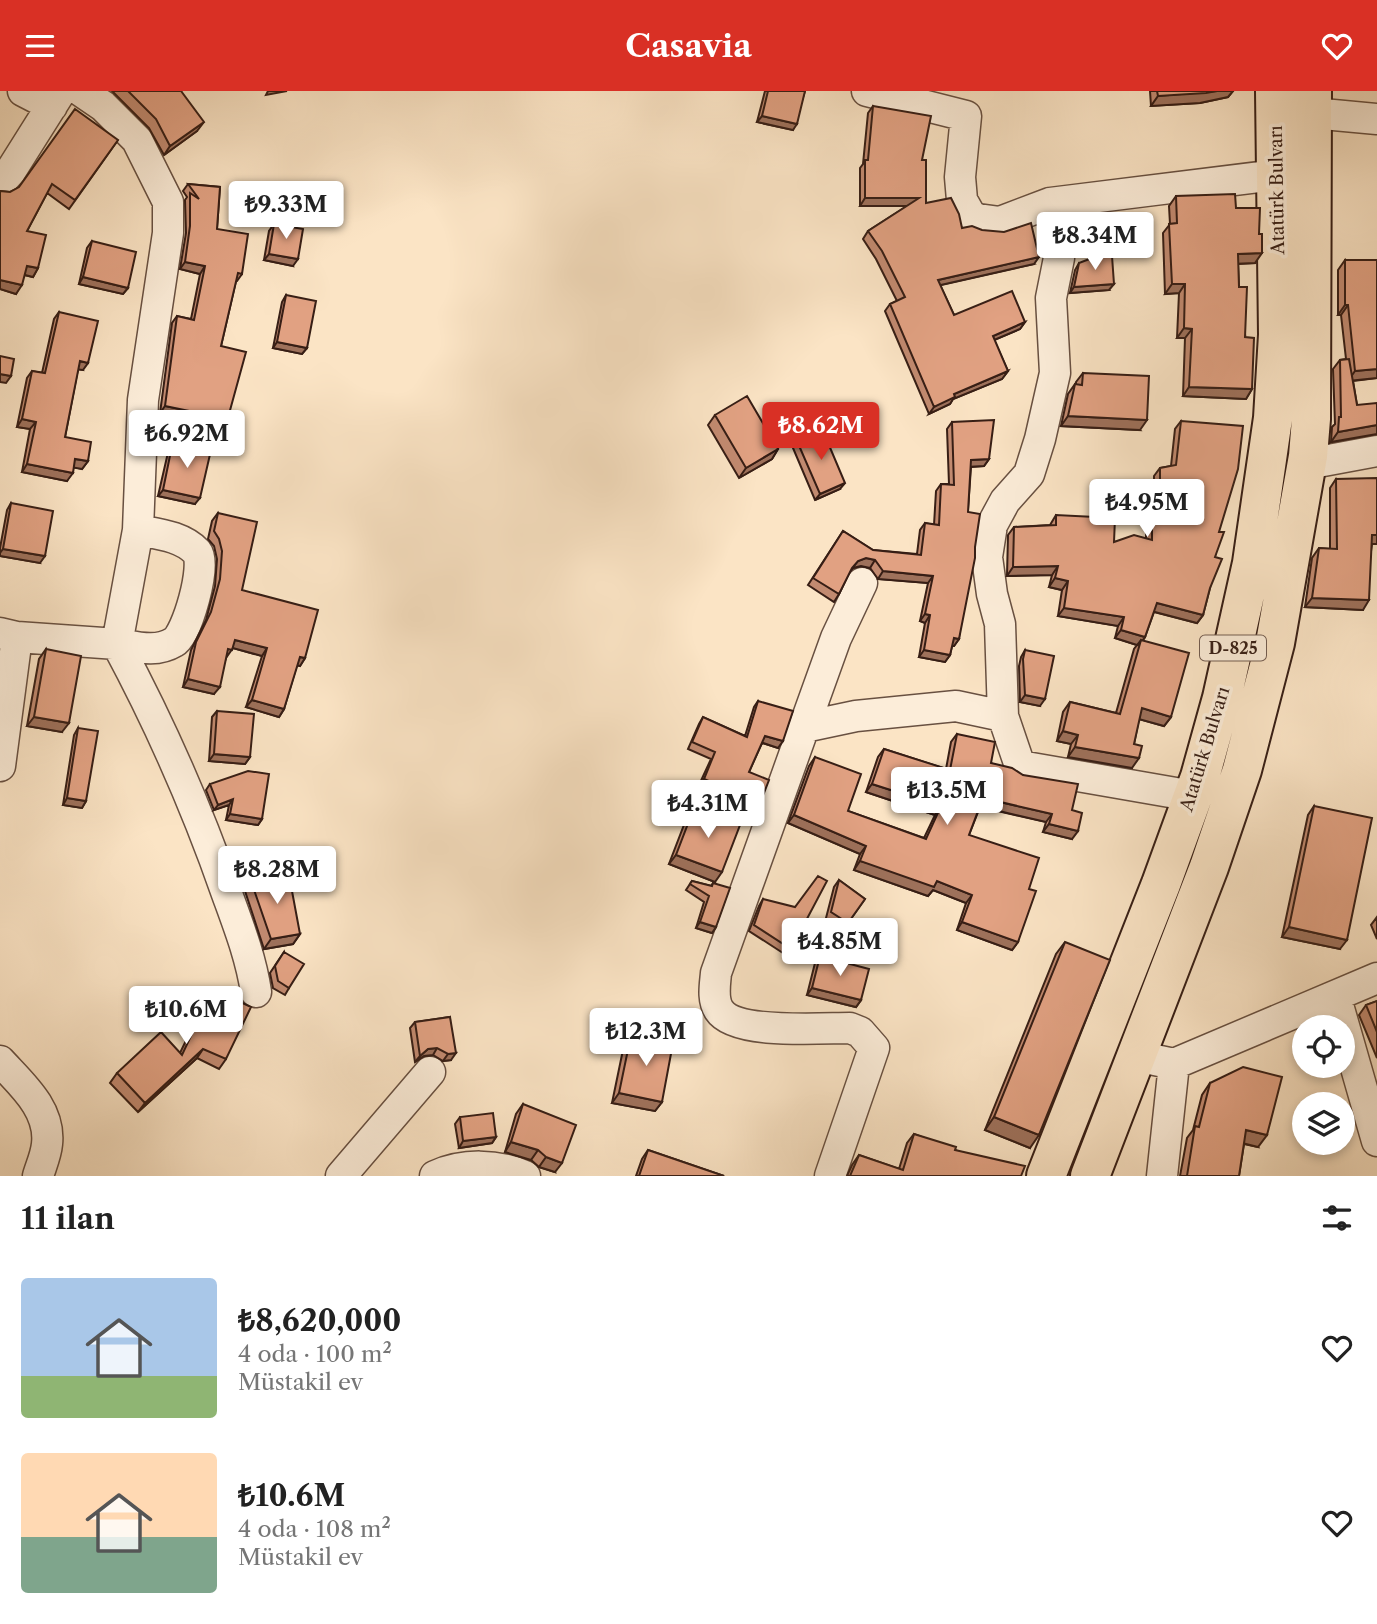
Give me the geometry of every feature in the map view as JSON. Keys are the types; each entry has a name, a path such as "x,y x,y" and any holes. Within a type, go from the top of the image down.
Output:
{"highway":[{"name":"Atatürk Bulvarı","path":"1046,1176 1193,796 1215,723 1252,563 1273,418 1278,335 1275,91"},
{"name":"Atatürk Bulvarı","path":"1090,1176 1209,867 1245,760 1275,643 1307,464 1313,391 1312,102"},
{"path":"1098,1041 1136,1056"}],"street":[{"path":"0,183 57,99 23,91"},
{"path":"81,91 103,106 137,140 168,202 168,233 143,400 138,530 117,644 146,699 210,845 252,965 256,992"},
{"path":"867,91 966,116 960,177 961,200 971,216 1000,222 1049,203 1276,175"},
{"path":"1312,102 1377,119"},
{"path":"1049,203 1059,258 1051,298 1055,373 1029,474 1005,501 992,525 987,557 992,594 1000,624 1003,716 1020,766 1193,796"},
{"path":"1307,464 1377,451"},
{"path":"0,766 8,635 156,649 178,641 185,629 201,560 197,553 179,539 138,530"},
{"path":"830,1176 874,1048 860,1032 850,1028 748,1027 730,1021 719,1010 714,994 716,973 836,638 862,583"},
{"path":"804,727 856,716 956,706 1003,716"},
{"path":"1136,1056 1174,1064 1336,998 1377,978"},
{"path":"1336,998 1377,1141"},
{"path":"0,1061 44,1114 48,1144 38,1176"},
{"path":"1162,1176 1174,1064"},
{"path":"341,1176 430,1072"},
{"path":"435,1176 452,1169 485,1166 525,1176"}],"building":[{"path":"128,91 181,91 204,122 170,146 156,119"},
{"path":"768,91 805,91 797,124 762,116"},
{"path":"1157,91 1217,91 1158,96"},
{"path":"873,106 931,116 922,160 926,160 926,203 951,198 962,228 972,226 1004,232 1031,223 1039,257 938,280 954,315 1012,291 1025,322 993,336 1008,371 954,394 955,397 934,407 890,304 905,297 882,251 868,231 919,198 865,198 865,160 868,160"},
{"path":"75,109 118,140 75,200 52,184 27,231 46,235 38,268 27,266 22,285 0,280 0,191 10,192 19,187"},
{"path":"188,184 220,187 217,229 248,234 242,274 238,273 221,346 246,352 229,414 233,415 225,447 199,441 204,414 165,406 177,316 194,320 205,266 185,262 190,226 190,193 199,199"},
{"path":"1235,194 1236,208 1260,208 1259,234 1262,234 1262,253 1238,254 1239,287 1247,287 1245,337 1254,338 1252,389 1189,387 1192,329 1184,328 1185,284 1172,284 1169,224 1177,223 1176,196"},
{"path":"274,224 303,229 298,259 269,254"},
{"path":"92,241 136,252 128,288 83,277"},
{"path":"1112,256 1114,284 1074,287 1079,263 1092,258"},
{"path":"1345,260 1377,260 1377,369 1355,371 1348,305 1345,305"},
{"path":"286,295 316,301 307,348 277,342"},
{"path":"59,312 98,321 88,363 80,361 65,437 91,442 88,461 75,459 73,473 27,464 36,422 22,419 32,371 45,373"},
{"path":"0,356 14,359 11,376 0,374"},
{"path":"1349,359 1357,405 1377,403 1377,425 1338,432 1341,417 1340,360"},
{"path":"1083,373 1149,376 1147,420 1068,416 1075,384 1082,385"},
{"path":"747,396 778,449 746,468 715,415"},
{"path":"994,420 989,459 971,460 968,512 980,514 975,558 959,639 954,638 950,655 924,650 930,615 925,614 933,576 883,571 875,560 866,558 858,561 852,568 839,594 813,578 843,531 873,550 921,555 925,523 939,525 941,484 954,485 952,422"},
{"path":"1181,421 1243,426 1238,469 1219,532 1224,532 1215,557 1222,559 1203,615 1157,603 1145,637 1121,630 1124,617 1064,608 1068,581 1055,578 1058,566 1013,567 1014,527 1056,525 1056,515 1115,518 1114,542 1134,535 1152,540 1152,511 1160,511 1160,468 1176,465"},
{"path":"823,431 845,483 820,494 797,441"},
{"path":"173,441 211,450 200,498 163,490"},
{"path":"1377,478 1377,535 1372,535 1369,600 1312,598 1319,548 1337,549 1336,479"},
{"path":"11,503 53,511 45,556 3,549"},
{"path":"218,513 257,522 242,590 318,610 305,658 300,657 284,709 252,700 267,648 235,640 232,650 228,649 220,687 188,679 196,642 211,612 220,579 222,551 214,531"},
{"path":"1141,640 1189,653 1171,717 1142,708 1134,744 1142,746 1139,758 1075,747 1078,735 1063,731 1070,702 1120,714"},
{"path":"46,649 81,656 69,723 34,717"},
{"path":"1025,650 1054,656 1045,699 1025,695"},
{"path":"758,701 793,711 783,741 765,736 749,772 769,780 760,803 704,779 715,752 692,742 703,717 747,737"},
{"path":"217,711 254,714 250,757 214,754"},
{"path":"78,728 98,731 86,801 67,798"},
{"path":"957,734 995,742 991,763 1012,768 1023,775 1078,784 1072,810 1082,813 1078,831 1049,824 1052,814 983,798 969,835 1039,858 1029,889 1036,891 1018,942 962,922 972,895 937,881 934,887 860,861 866,846 794,815 815,757 861,774 848,811 926,839 941,806 872,784 884,749 950,770"},
{"path":"248,771 269,774 262,819 230,814 233,799 218,805 210,784"},
{"path":"1314,806 1372,818 1347,940 1289,927"},
{"path":"694,808 740,825 722,872 676,855"},
{"path":"289,875 300,934 271,939 251,881"},
{"path":"818,876 827,881 791,949 754,925 763,899 795,907"},
{"path":"839,880 865,899 848,923 831,912"},
{"path":"692,881 730,888 716,927 700,922 709,896 690,884"},
{"path":"1065,942 1110,960 1039,1135 994,1117"},
{"path":"284,952 304,964 289,988 278,981 275,966"},
{"path":"820,956 869,969 861,1000 812,988"},
{"path":"213,989 251,1007 226,1059 203,1049 145,1103 117,1073 161,1032 182,1055"},
{"path":"1377,1001 1377,1032 1366,1005"},
{"path":"450,1017 456,1053 448,1054 437,1048 428,1049 420,1056 415,1022"},
{"path":"631,1035 673,1043 662,1102 619,1093"},
{"path":"1243,1067 1282,1077 1267,1135 1246,1130 1239,1176 1187,1176 1195,1126 1199,1127 1210,1083"},
{"path":"523,1104 576,1125 562,1163 546,1157 538,1150 511,1142"},
{"path":"493,1113 496,1137 463,1141 460,1117"},
{"path":"914,1134 956,1147 955,1150 1025,1166 1021,1176 850,1176 859,1155 903,1170"},
{"path":"648,1150 724,1176 639,1176"}]}
